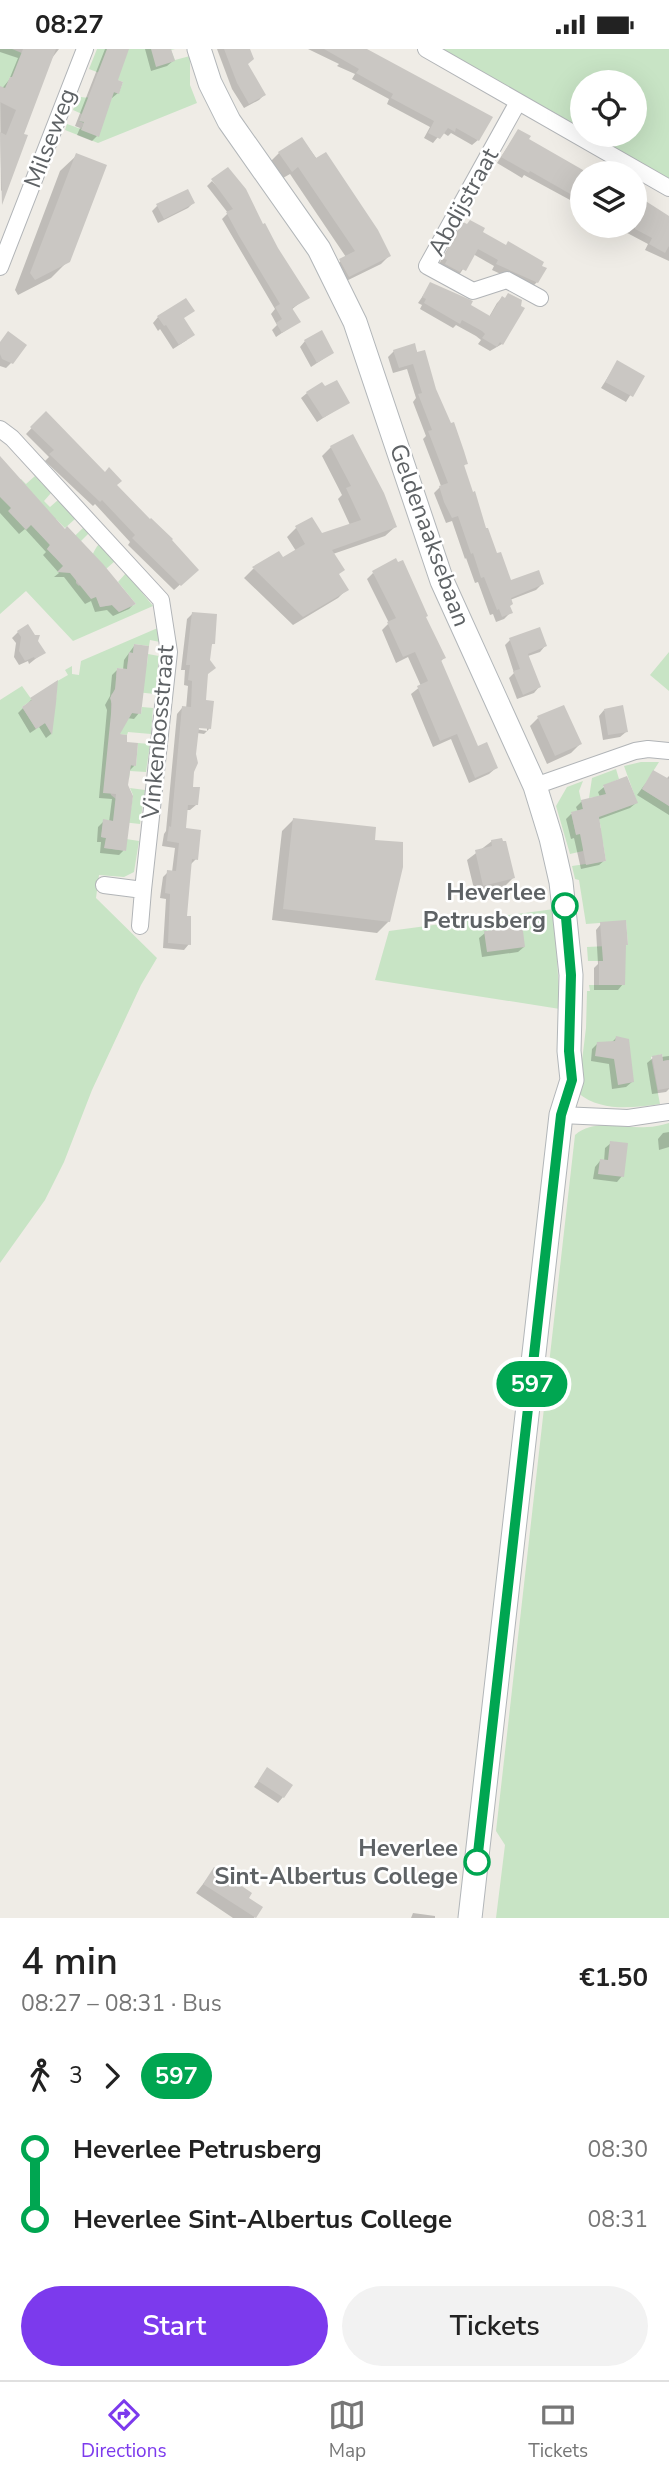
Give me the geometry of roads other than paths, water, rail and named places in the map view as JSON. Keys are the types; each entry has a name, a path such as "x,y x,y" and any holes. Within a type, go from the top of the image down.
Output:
{"street":[{"name":"Milseweg","path":"0,267 85,49"},
{"name":"Geldenaaksebaan","path":"199,49 209,83 229,121 319,249 355,322 442,581 535,786 551,838 565,908 571,975 569,1051 557,1077 561,1115 470,1918"},
{"path":"426,49 669,188"},
{"name":"Abdijstraat","path":"518,102 427,266 473,291 507,280 540,299"},
{"name":"Vinkenbosstraat","path":"0,429 12,438 161,600 169,652 140,926"},
{"path":"535,786 635,751 669,751"},
{"path":"104,885 143,890"},
{"path":"561,1115 628,1118 669,1112"}],"place":[{"name":"Heverlee Petrusberg","path":"565,906"},
{"name":"Heverlee Sint-Albertus College","path":"477,1862"}]}
